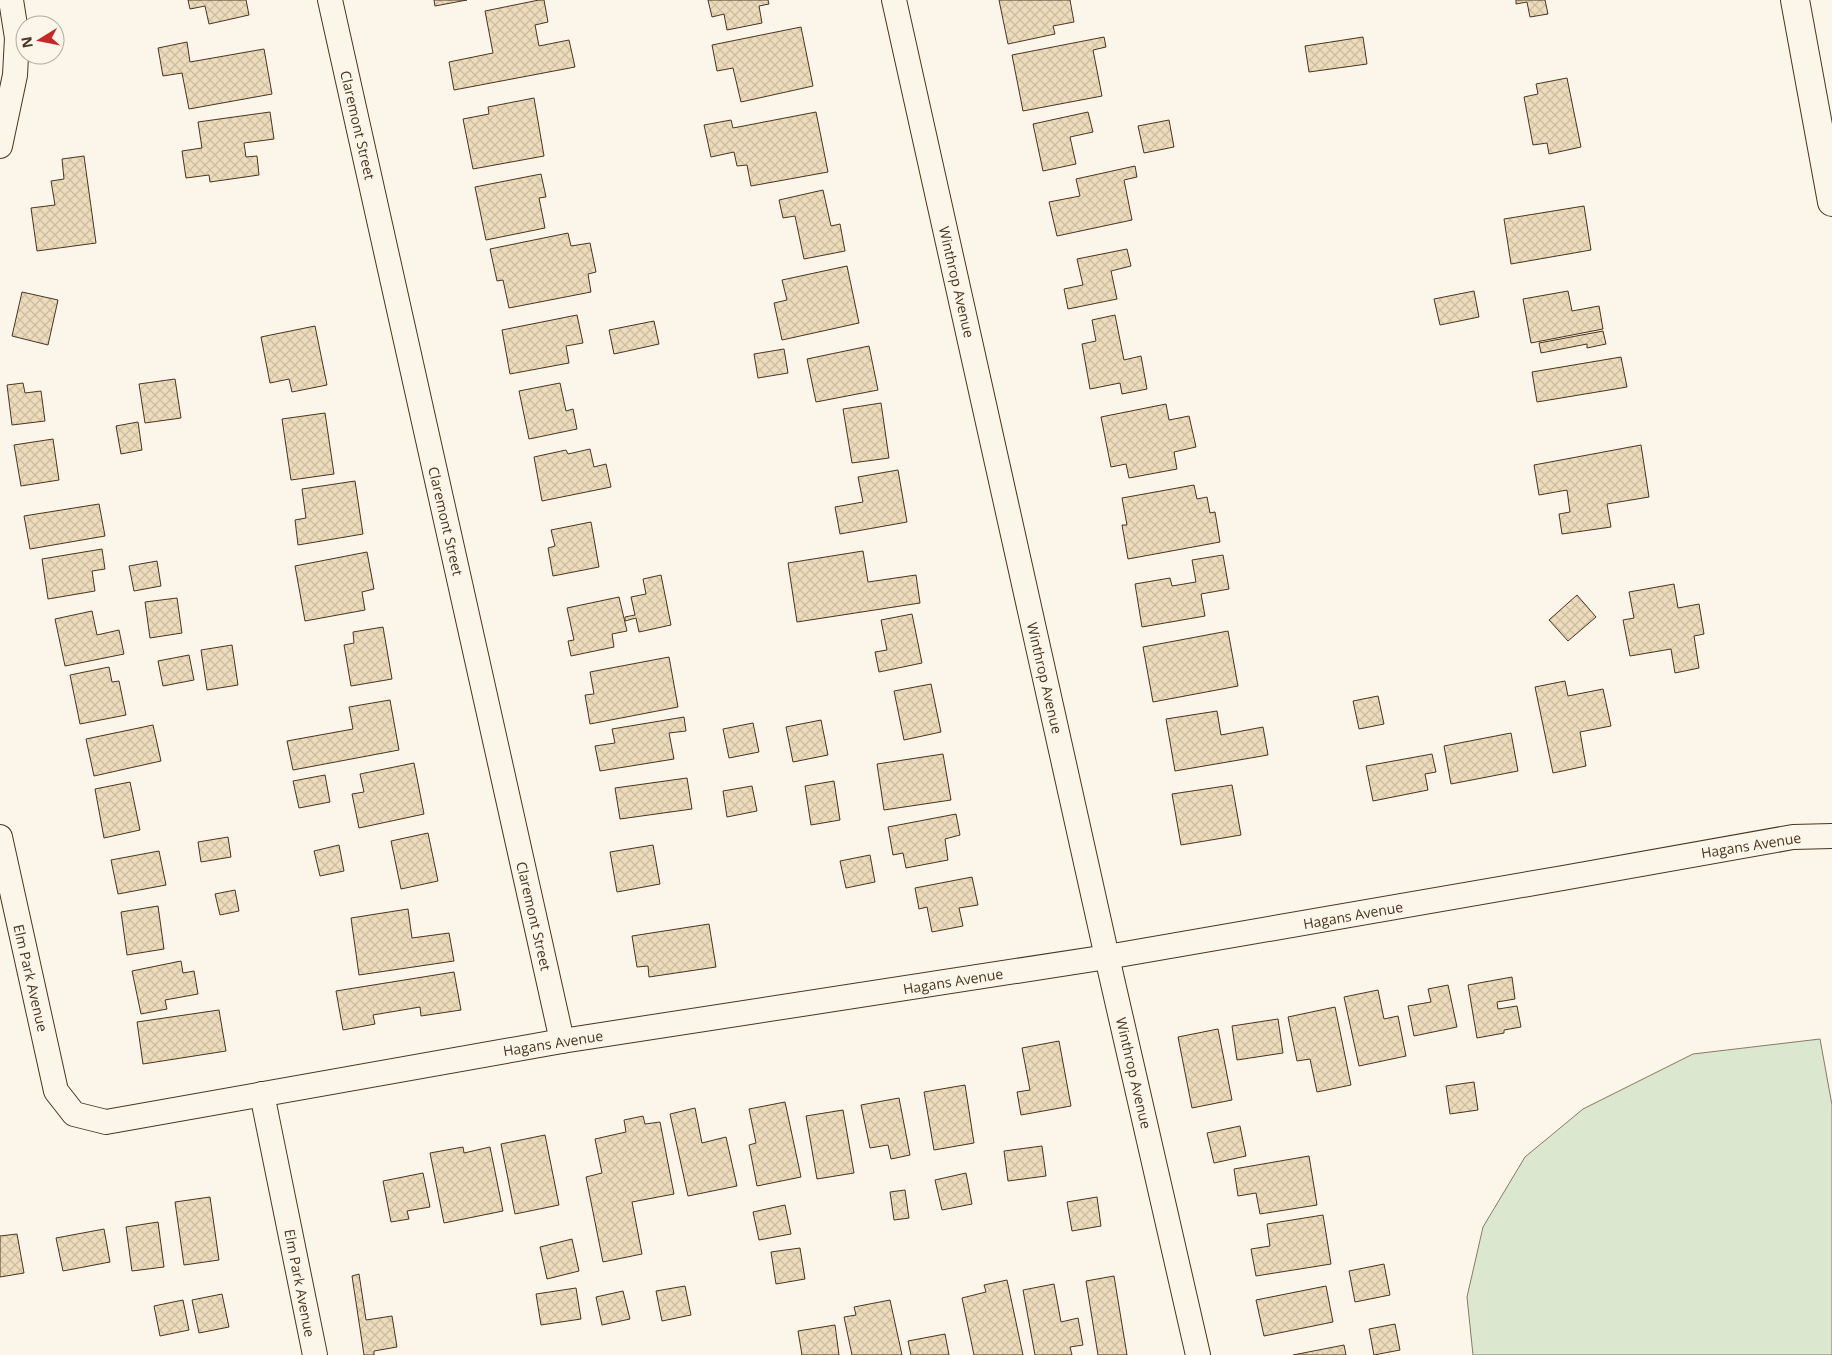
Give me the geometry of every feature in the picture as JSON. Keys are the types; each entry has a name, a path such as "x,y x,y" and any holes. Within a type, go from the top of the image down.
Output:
{"main road":[{"path":"1795,0 1832,202"}],"street":[{"path":"0,146 15,75 17,38 11,0"},
{"name":"Claremont Street","path":"330,0 562,1041"},
{"name":"Winthrop Avenue","path":"894,0 1107,957 1198,1355"},
{"name":"Hagans Avenue","path":"74,1114 106,1122 562,1041 1107,957 1564,878 1793,836 1832,836"},
{"name":"Elm Park Avenue","path":"0,837 56,1091 74,1114"},
{"name":"Elm Park Avenue","path":"262,1094 314,1355"}],"green space":[{"path":"1820,1039 1832,1105 1832,1355 1473,1355 1467,1297 1483,1227 1525,1157 1583,1109 1693,1054"}],"building":[{"path":"188,0 246,0 249,15 209,24 205,6 190,9"},
{"path":"434,0 467,0 435,6"},
{"path":"544,0 548,22 535,25 539,46 569,40 575,67 454,90 449,62 493,53 485,11"},
{"path":"708,0 768,0 769,4 759,6 762,23 727,30 724,14 712,17"},
{"path":"999,0 1070,0 1074,22 1053,26 1055,34 1008,44"},
{"path":"1516,0 1545,0 1548,14 1530,17 1527,2 1516,4"},
{"path":"801,27 813,86 741,102 733,68 717,71 712,45"},
{"path":"1104,37 1106,47 1093,50 1102,96 1023,111 1012,55"},
{"path":"1363,37 1367,64 1309,72 1305,46"},
{"path":"187,42 190,62 264,49 272,94 189,109 182,73 163,76 158,48"},
{"path":"1567,78 1581,147 1549,154 1547,143 1533,145 1524,97 1538,94 1536,84"},
{"path":"534,98 544,156 473,169 463,119 489,114 488,107"},
{"path":"270,112 274,139 244,143 246,157 257,156 259,175 210,182 209,175 186,178 182,151 202,148 198,122"},
{"path":"816,112 828,172 751,186 747,165 737,166 734,152 711,157 704,125 731,120 733,128"},
{"path":"1088,112 1093,132 1070,137 1076,164 1043,171 1033,124"},
{"path":"1169,120 1174,147 1144,153 1138,126"},
{"path":"84,156 96,243 37,251 31,208 55,205 51,181 64,179 62,159"},
{"path":"1135,166 1137,177 1124,180 1132,220 1057,236 1049,202 1080,196 1076,179"},
{"path":"541,174 546,197 539,198 545,228 486,240 475,187"},
{"path":"823,190 831,226 840,224 845,251 804,259 795,216 783,218 779,200"},
{"path":"1584,206 1591,250 1511,264 1504,219"},
{"path":"568,233 571,246 590,243 596,272 588,274 591,292 509,308 503,280 497,281 490,249"},
{"path":"1127,249 1131,266 1111,271 1117,299 1068,309 1064,289 1083,285 1077,259"},
{"path":"847,266 859,323 782,340 774,303 787,300 782,280"},
{"path":"1474,291 1479,317 1440,325 1434,299"},
{"path":"1568,291 1572,311 1599,306 1603,329 1531,343 1523,299"},
{"path":"22,292 58,300 48,345 12,336"},
{"path":"577,315 583,343 566,346 569,363 510,374 502,330"},
{"path":"1115,315 1124,360 1141,356 1147,389 1122,394 1120,383 1090,389 1082,344 1096,341 1092,320"},
{"path":"654,321 659,344 614,354 609,330"},
{"path":"315,326 327,385 292,392 289,379 270,383 261,337"},
{"path":"1603,331 1606,344 1587,348 1587,344 1541,353 1539,343"},
{"path":"869,346 878,390 816,402 807,359"},
{"path":"784,349 788,373 758,378 754,354"},
{"path":"1621,357 1627,387 1537,402 1532,372"},
{"path":"175,379 181,418 145,423 139,384"},
{"path":"23,383 25,393 41,391 45,421 12,425 7,385"},
{"path":"560,383 566,411 573,409 577,429 529,439 519,391"},
{"path":"881,403 889,458 852,463 843,409"},
{"path":"1166,404 1169,420 1189,416 1196,447 1174,452 1177,469 1129,478 1126,464 1111,467 1101,417"},
{"path":"325,413 334,474 291,480 282,419"},
{"path":"138,422 142,450 121,454 116,426"},
{"path":"53,439 59,480 21,486 14,445"},
{"path":"1641,445 1649,497 1607,504 1611,527 1562,534 1559,514 1570,512 1567,490 1539,495 1534,465"},
{"path":"590,449 594,467 606,464 611,487 542,501 534,457 566,450 568,454"},
{"path":"898,470 907,522 840,534 835,507 863,502 858,477"},
{"path":"355,481 363,534 298,545 295,520 306,518 302,489"},
{"path":"1194,485 1197,499 1207,497 1210,513 1215,512 1220,542 1128,559 1122,525 1127,525 1122,498"},
{"path":"99,504 105,536 30,549 24,516"},
{"path":"591,522 599,567 553,576 548,548 555,546 551,530"},
{"path":"102,549 105,569 92,571 95,591 48,599 42,559"},
{"path":"863,551 868,582 916,575 920,603 797,622 788,563"},
{"path":"367,552 374,589 362,592 365,610 305,621 295,566"},
{"path":"1223,555 1229,589 1201,594 1205,616 1142,627 1135,584 1170,578 1172,586 1196,582 1192,560"},
{"path":"157,561 161,586 134,591 129,566"},
{"path":"661,575 671,625 639,632 636,618 625,621 625,617 635,615 631,597 646,594 643,579"},
{"path":"1674,584 1678,608 1699,604 1704,634 1694,636 1699,668 1675,673 1671,649 1630,656 1623,620 1634,618 1629,592"},
{"path":"1577,595 1596,617 1568,641 1549,620"},
{"path":"619,597 627,631 612,634 614,647 571,656 568,641 574,640 567,608"},
{"path":"177,598 182,633 150,638 145,602"},
{"path":"92,611 97,635 119,630 124,654 65,666 55,619"},
{"path":"912,614 922,663 879,672 875,652 887,650 881,620"},
{"path":"383,627 392,679 351,686 344,645 354,643 353,632"},
{"path":"1228,631 1238,686 1153,702 1143,647"},
{"path":"232,645 238,685 207,690 201,650"},
{"path":"189,655 194,680 163,686 158,661"},
{"path":"669,657 678,707 590,724 585,695 594,694 590,672"},
{"path":"109,667 112,682 119,681 126,715 80,724 70,675"},
{"path":"1565,681 1568,696 1603,689 1611,726 1580,732 1586,766 1553,773 1535,687"},
{"path":"931,684 941,732 904,740 894,691"},
{"path":"1378,696 1384,724 1359,729 1353,701"},
{"path":"390,700 399,750 293,770 287,741 353,729 349,707"},
{"path":"1217,711 1221,735 1263,727 1268,755 1175,771 1166,719"},
{"path":"684,717 686,731 669,733 674,759 600,771 595,746 615,743 612,729"},
{"path":"821,720 828,755 793,762 786,727"},
{"path":"753,723 759,752 729,758 723,729"},
{"path":"153,725 161,761 94,776 86,739"},
{"path":"1511,733 1518,771 1451,784 1444,746"},
{"path":"943,754 951,800 884,810 877,764"},
{"path":"1432,754 1436,772 1425,774 1428,790 1373,801 1366,766"},
{"path":"414,763 424,814 359,828 352,794 364,792 360,774"},
{"path":"325,775 330,802 299,808 293,781"},
{"path":"687,778 692,809 620,819 615,788"},
{"path":"834,781 840,820 811,825 805,786"},
{"path":"130,782 140,830 104,838 95,789"},
{"path":"1232,785 1241,835 1181,845 1172,794"},
{"path":"752,786 757,811 727,817 723,791"},
{"path":"956,814 960,835 945,839 948,860 906,868 903,853 893,855 888,827"},
{"path":"428,833 438,881 401,889 391,841"},
{"path":"228,837 231,857 201,862 198,842"},
{"path":"339,845 344,871 320,876 314,851"},
{"path":"653,845 660,884 617,892 610,852"},
{"path":"159,851 166,885 118,894 111,860"},
{"path":"870,855 875,882 846,888 840,861"},
{"path":"972,877 978,905 959,908 963,926 932,932 927,907 919,909 915,888"},
{"path":"235,890 239,911 220,915 215,894"},
{"path":"158,906 164,949 127,955 121,912"},
{"path":"408,909 412,938 449,933 454,961 359,975 351,918"},
{"path":"709,924 716,967 649,977 648,966 637,967 632,936"},
{"path":"181,961 183,973 194,971 198,994 165,1000 167,1009 141,1014 132,971"},
{"path":"454,972 461,1010 421,1016 420,1007 373,1015 375,1024 343,1030 336,991"},
{"path":"1512,977 1515,999 1497,1002 1498,1009 1517,1006 1521,1027 1504,1030 1504,1033 1477,1038 1468,985"},
{"path":"1448,985 1457,1027 1414,1036 1408,1006 1431,1002 1428,989"},
{"path":"1378,990 1384,1019 1398,1016 1406,1056 1359,1066 1344,997"},
{"path":"1335,1007 1351,1085 1317,1092 1310,1059 1297,1061 1288,1017"},
{"path":"219,1010 226,1051 143,1064 137,1022"},
{"path":"1278,1019 1283,1053 1237,1060 1232,1026"},
{"path":"1218,1029 1232,1100 1192,1108 1178,1037"},
{"path":"1059,1041 1071,1106 1021,1115 1017,1092 1030,1090 1022,1048"},
{"path":"1474,1082 1478,1110 1450,1114 1446,1086"},
{"path":"965,1085 974,1143 934,1150 924,1092"},
{"path":"899,1098 910,1155 891,1159 888,1145 870,1148 861,1105"},
{"path":"785,1102 801,1177 757,1186 749,1145 756,1143 749,1109"},
{"path":"695,1108 702,1143 726,1137 737,1186 688,1196 670,1114"},
{"path":"843,1110 854,1173 817,1179 806,1116"},
{"path":"643,1116 645,1124 660,1122 674,1194 632,1202 642,1254 603,1262 586,1177 602,1173 595,1139 626,1132 624,1120"},
{"path":"1240,1126 1246,1156 1214,1163 1207,1133"},
{"path":"545,1135 559,1205 515,1214 501,1144"},
{"path":"1042,1146 1046,1176 1008,1181 1004,1151"},
{"path":"463,1147 464,1153 490,1147 503,1211 444,1223 430,1153"},
{"path":"1309,1156 1317,1205 1260,1214 1256,1193 1238,1196 1234,1169"},
{"path":"423,1173 430,1207 407,1211 409,1219 391,1222 383,1181"},
{"path":"966,1173 972,1204 942,1210 935,1180"},
{"path":"905,1190 909,1218 894,1220 890,1192"},
{"path":"210,1197 219,1260 184,1265 175,1202"},
{"path":"1097,1197 1101,1226 1072,1231 1067,1202"},
{"path":"785,1205 791,1234 759,1240 753,1212"},
{"path":"1323,1215 1331,1264 1256,1276 1251,1249 1270,1246 1267,1224"},
{"path":"158,1222 164,1267 132,1271 126,1227"},
{"path":"104,1229 110,1262 63,1271 56,1238"},
{"path":"17,1234 24,1273 0,1277 0,1236"},
{"path":"572,1239 579,1271 547,1279 540,1247"},
{"path":"800,1248 805,1279 776,1284 771,1252"},
{"path":"1384,1264 1390,1295 1355,1302 1349,1271"},
{"path":"359,1274 366,1320 392,1316 397,1347 374,1351 374,1355 364,1355 352,1276"},
{"path":"1114,1276 1127,1355 1098,1355 1086,1281"},
{"path":"1007,1280 1023,1355 974,1355 962,1298 986,1292 984,1285"},
{"path":"1054,1284 1061,1322 1078,1318 1083,1345 1070,1347 1072,1355 1035,1355 1023,1290"},
{"path":"685,1286 691,1315 662,1321 656,1291"},
{"path":"1326,1286 1333,1322 1264,1336 1256,1300"},
{"path":"576,1288 581,1319 541,1325 536,1294"},
{"path":"623,1291 630,1319 602,1325 596,1297"},
{"path":"222,1294 229,1327 199,1333 192,1300"},
{"path":"183,1300 189,1330 160,1336 154,1306"},
{"path":"890,1300 902,1355 852,1355 844,1317 856,1315 854,1307"},
{"path":"1395,1324 1400,1350 1374,1355 1369,1329"},
{"path":"835,1325 839,1355 802,1355 798,1331"},
{"path":"945,1334 949,1355 911,1355 908,1341"},
{"path":"1344,1345 1346,1355 1293,1355"}]}
